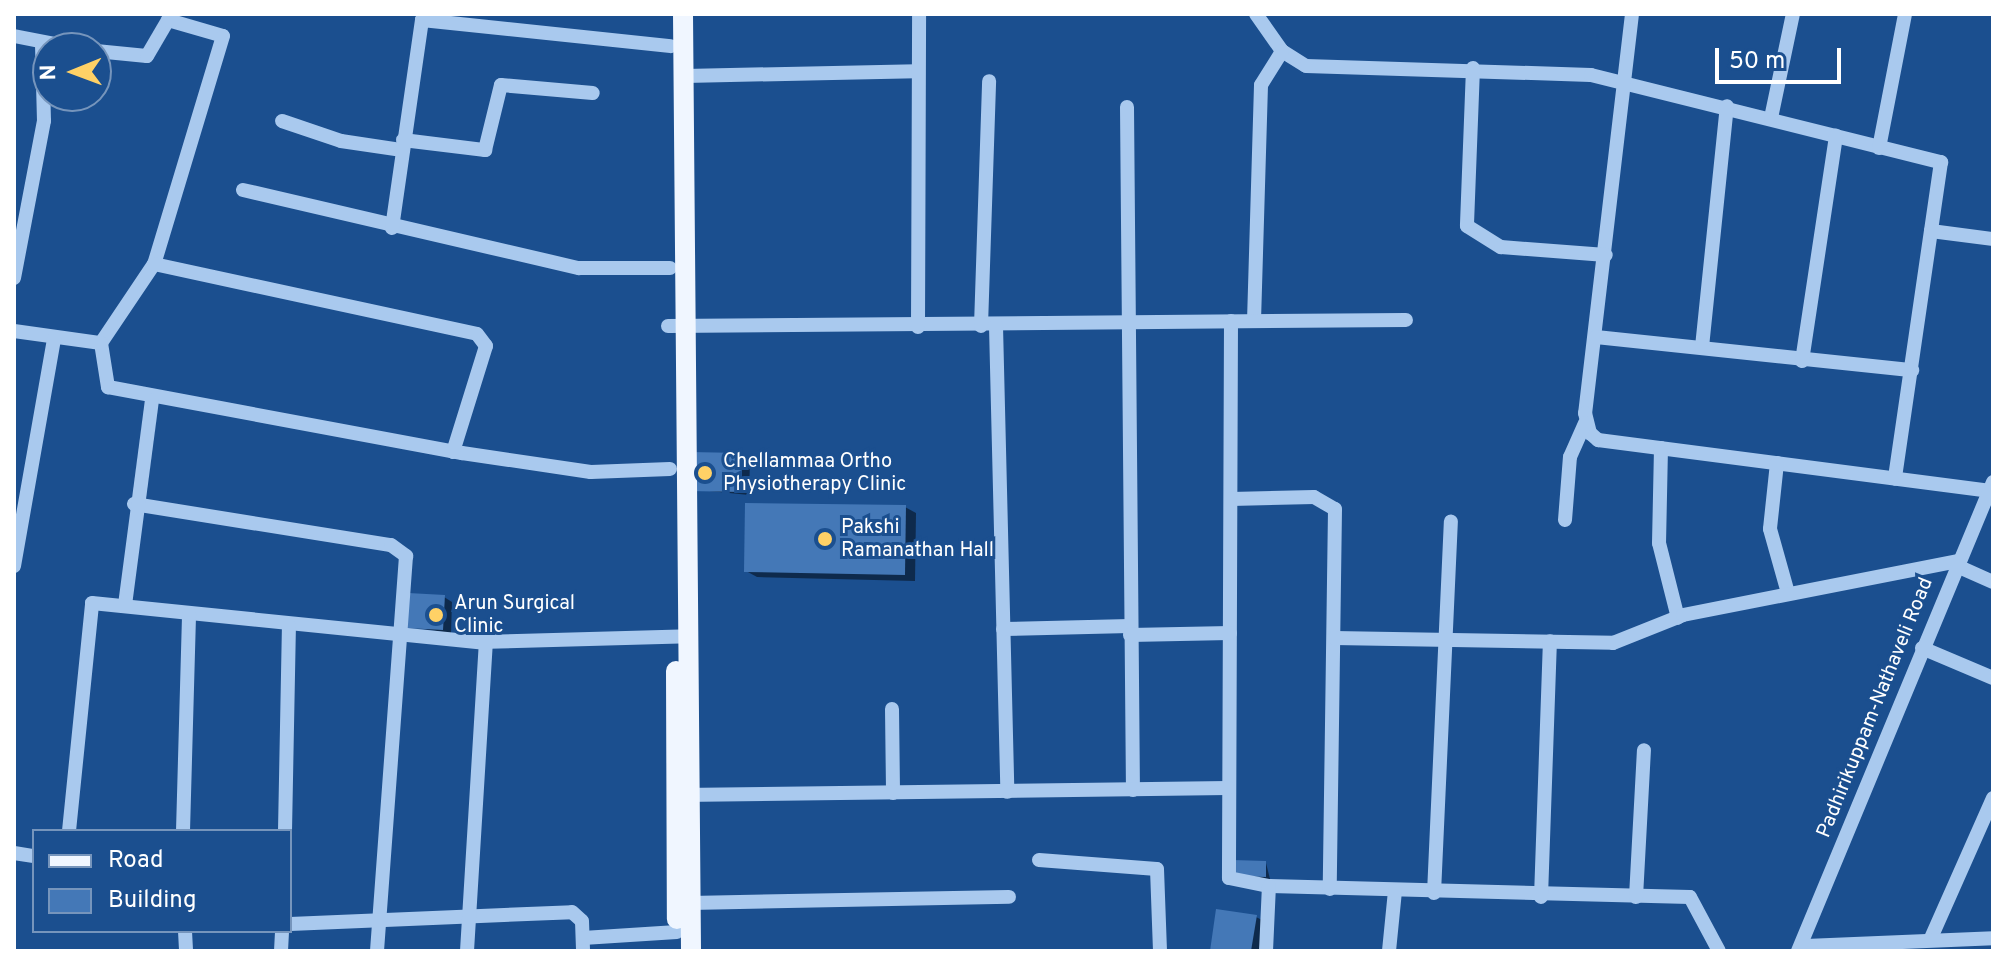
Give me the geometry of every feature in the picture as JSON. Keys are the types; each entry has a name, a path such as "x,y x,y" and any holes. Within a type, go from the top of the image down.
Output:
{"main road":[{"path":"671,14 670,268 682,636 683,795 677,942"},
{"path":"682,636 670,469 685,76 683,14"},
{"path":"683,795 691,951"}],"street":[{"path":"918,327 916,71 919,14"},
{"path":"1256,14 1279,54 1325,69 1473,68 1624,81 1941,162 1895,479"},
{"path":"1565,520 1570,457 1585,423 1632,14"},
{"path":"1771,118 1793,14"},
{"path":"1879,148 1905,14"},
{"path":"112,53 147,56 168,20 223,36 154,264 101,343 108,387 152,401 453,452 591,472 670,469"},
{"path":"392,228 422,20 671,46"},
{"path":"1254,321 1261,85 1279,54"},
{"path":"1473,68 1467,226 1501,247 1606,255"},
{"path":"685,76 916,71"},
{"path":"989,81 988,326 1003,629 1007,792"},
{"path":"282,121 341,141 485,150 501,85 593,93"},
{"path":"1702,347 1727,106"},
{"path":"1127,107 1126,324 1133,790"},
{"path":"14,278 44,112"},
{"path":"1802,361 1836,136"},
{"path":"243,190 392,228 579,268 670,268"},
{"path":"1931,231 1993,239"},
{"path":"154,264 477,334 486,346 453,452"},
{"path":"674,326 918,327 1406,320"},
{"path":"1231,321 1229,878 1269,886 1330,889 1696,900 1719,951"},
{"path":"14,331 101,343"},
{"path":"1596,337 1802,361 1912,370"},
{"path":"14,566 54,338"},
{"path":"125,605 134,504 152,401"},
{"path":"1585,423 1598,440 1895,479 1991,486"},
{"path":"1661,448 1659,543 1678,618"},
{"path":"1777,463 1770,529 1788,593"},
{"name":"Padhirikuppam-Nathaveli Road","path":"1803,948 1922,648 1991,486"},
{"path":"1231,499 1314,497 1335,509 1330,889"},
{"path":"134,504 397,548 407,565 377,951"},
{"path":"1434,893 1451,521"},
{"path":"1334,638 1613,643 1631,640 1678,618 1788,593 1958,563 1993,582"},
{"path":"69,829 92,603 289,626 486,642 682,636"},
{"path":"183,829 189,614"},
{"path":"285,829 289,626"},
{"path":"1003,629 1230,633"},
{"path":"1541,897 1550,641"},
{"path":"467,951 486,642"},
{"path":"1922,648 1993,678"},
{"path":"892,709 893,793"},
{"path":"1636,897 1644,750"},
{"path":"683,795 1228,788"},
{"path":"1931,938 1993,798"},
{"path":"1039,860 1157,869 1160,951"},
{"path":"1266,951 1269,886"},
{"path":"1389,951 1395,891"},
{"path":"690,903 1009,897"},
{"path":"292,924 572,912 582,921 583,944 677,942"},
{"path":"1803,948 1931,938 1989,943"}],"building":[{"path":"689,452 742,453 742,492 688,491"},
{"name":"Pakshi Ramanathan Hall","path":"745,503 906,505 905,575 744,572"},
{"path":"408,593 445,595 443,630 406,628"},
{"path":"1232,860 1266,861 1266,877 1231,876"},
{"path":"1216,909 1257,915 1251,951 1210,951"}],"place":[{"name":"Chellammaa Ortho Physiotherapy Clinic","path":"705,473"},
{"name":"Pakshi Ramanathan Hall","path":"825,539"},
{"name":"Arun Surgical Clinic","path":"436,615"}]}
